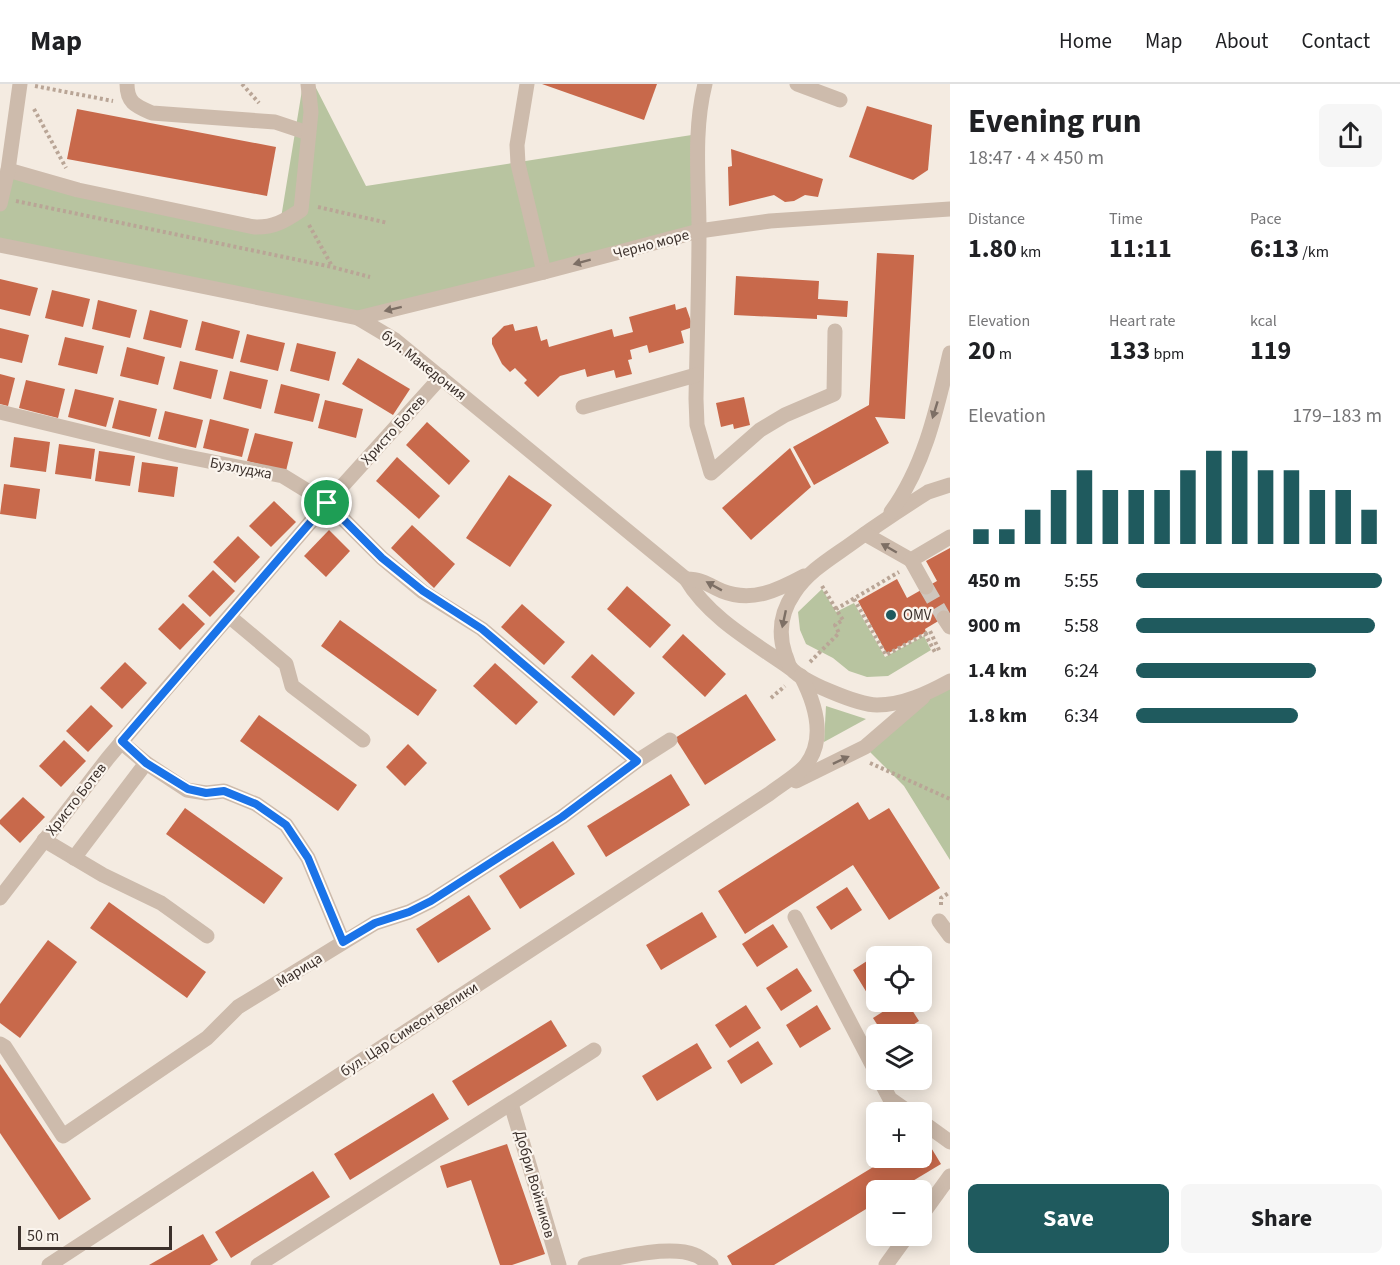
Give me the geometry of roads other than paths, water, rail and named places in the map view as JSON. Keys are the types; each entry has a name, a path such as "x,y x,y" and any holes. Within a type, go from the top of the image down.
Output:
{"street":[{"path":"127,84 127,96 136,106 152,113 275,122 308,133"},
{"path":"8,170 78,189 254,227 268,228 280,224 302,207 311,112 308,84"},
{"path":"527,84 517,145 518,164 544,272"},
{"path":"705,84 699,108 698,134 699,231 696,375 697,425 711,473 760,430 785,415 834,394 835,331"},
{"path":"797,84 840,100"},
{"path":"1,201 27,85"},
{"name":"Черно море","path":"358,318 699,231 770,221 950,209"},
{"name":"бул. Македония","path":"0,245 358,318 395,340 441,377 686,579 697,597 710,609 796,673 855,701 876,705 927,693"},
{"path":"887,519 914,476 939,398 950,353"},
{"path":"584,406 696,375"},
{"name":"Христо Ботев","path":"0,898 122,741 327,503 441,377"},
{"name":"Бузлуджа","path":"0,412 178,455 283,476 327,503 382,558 423,591 482,629 637,761"},
{"path":"810,572 928,492 950,485"},
{"path":"865,534 912,562 926,587"},
{"path":"912,562 950,537"},
{"name":"бул. Македония","path":"686,579 703,580 736,595 758,596 780,589 810,572"},
{"name":"бул. Цар Симеон Велики","path":"49,1265 769,794 806,766 813,751 818,719 813,699 784,649 781,621 793,594 810,572"},
{"path":"230,617 286,664 292,686 363,740"},
{"path":"927,693 950,681"},
{"name":"бул. Цар Симеон Велики","path":"769,794 865,747 927,693"},
{"name":"Марица","path":"0,1044 5,1047 63,1137 207,1038 238,1007 375,923 409,912 431,901 562,817 637,761 670,740"},
{"path":"122,741 146,763 188,789 206,793 224,791 256,804 286,825 308,858 343,942"},
{"path":"74,858 146,763"},
{"path":"44,840 103,875 161,903 207,936"},
{"path":"795,917 866,1053"},
{"path":"939,921 950,936"},
{"path":"258,1265 594,1050"},
{"path":"885,1090 894,1102"},
{"name":"Добри Войников","path":"511,1104 559,1265"},
{"path":"932,1129 950,1142"},
{"path":"932,1201 950,1176"},
{"path":"886,1265 900,1246"},
{"path":"585,1265 629,1255 675,1251 695,1255 711,1265"}],"tunnel":[{"path":"926,587 944,618"}],"place":[{"name":"OMV","path":"891,615"}]}
